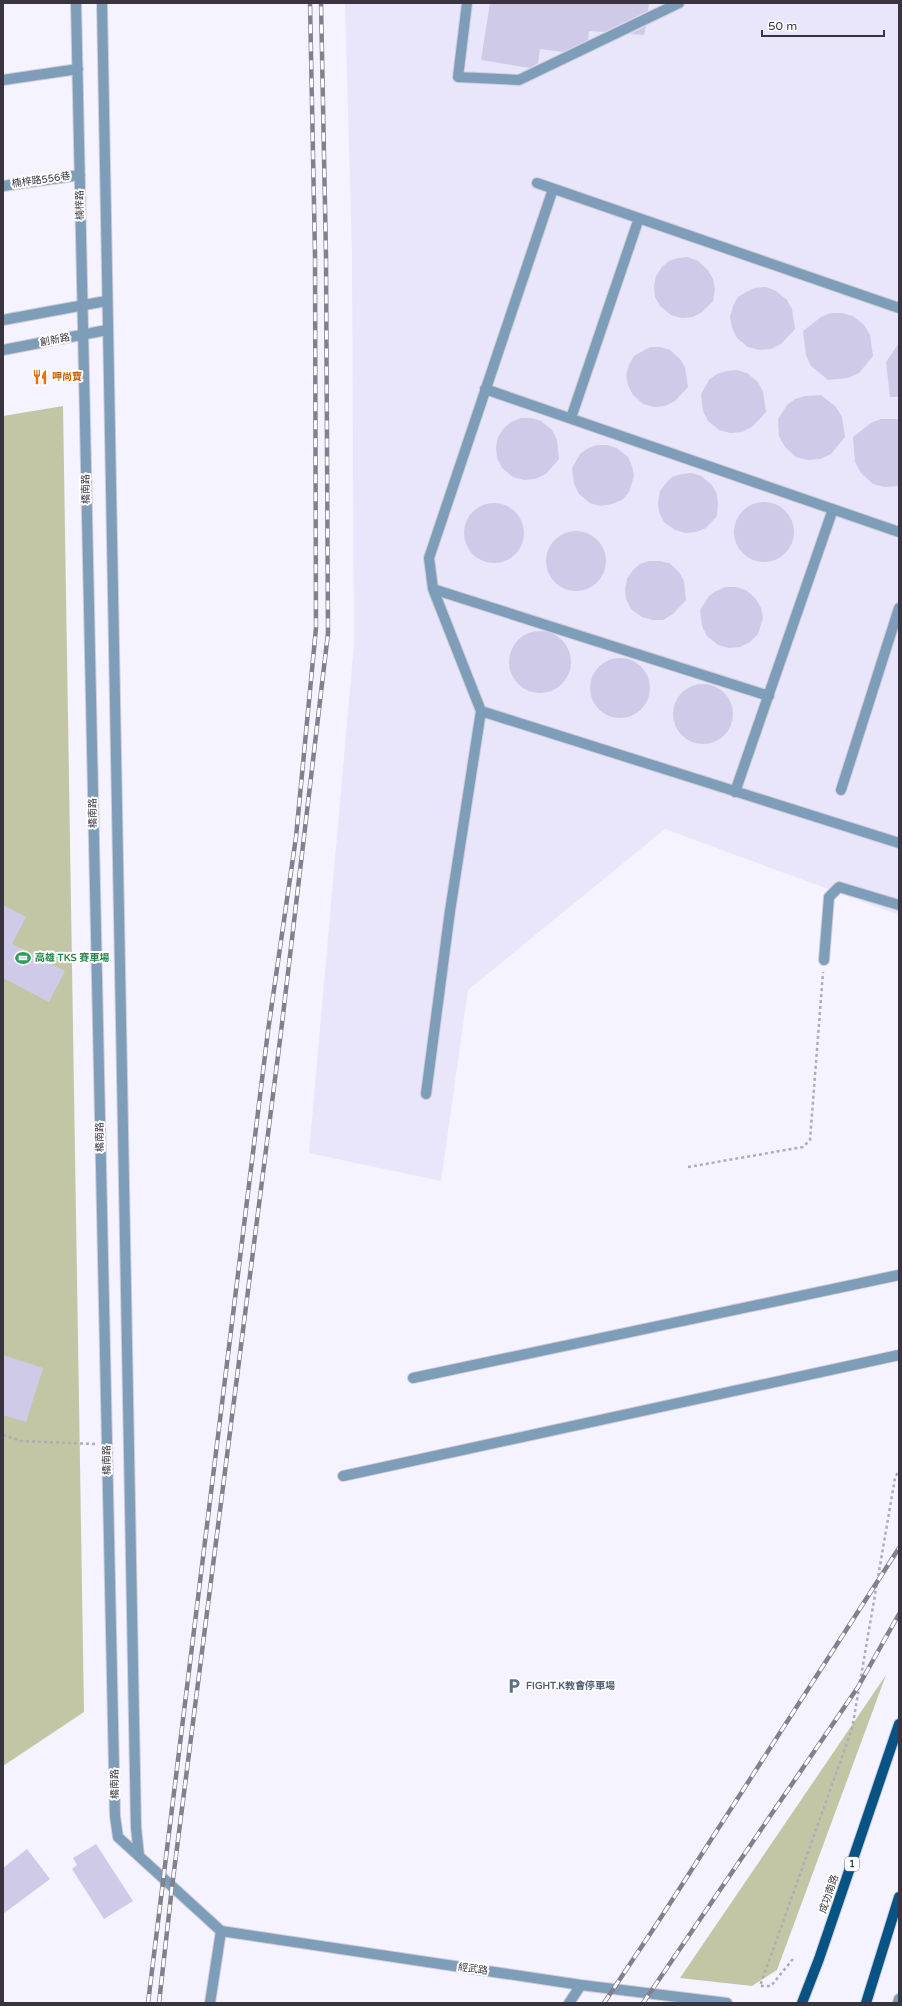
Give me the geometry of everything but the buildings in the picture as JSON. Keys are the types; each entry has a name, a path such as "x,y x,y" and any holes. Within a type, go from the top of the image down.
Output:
{"main road":[{"name":"成功南路","path":"802,2003 819,1959 899,1724"},
{"path":"866,2003 899,1897"}],"street":[{"name":"楠梓路","path":"76,3 85,408"},
{"path":"102,3 107,330"},
{"path":"467,3 458,77 519,80 678,3"},
{"path":"3,80 78,69"},
{"name":"楠梓路556巷","path":"3,186 80,175"},
{"path":"537,183 899,308"},
{"path":"426,1094 450,911 481,711 433,589 428,558 553,189"},
{"path":"572,418 638,218"},
{"path":"3,320 106,301"},
{"name":"創新路","path":"3,350 107,330"},
{"name":"橋南路","path":"107,330 135,1819 139,1856"},
{"path":"485,388 899,532"},
{"name":"橋南路","path":"85,408 115,1816 118,1837 221,1932"},
{"path":"735,792 833,509"},
{"path":"433,589 769,696"},
{"path":"841,790 899,608"},
{"path":"481,711 899,843"},
{"path":"824,960 829,897 839,887 899,905"},
{"path":"413,1378 899,1275"},
{"path":"343,1476 899,1355"},
{"path":"210,2003 221,1932"},
{"name":"經武路","path":"221,1932 581,1985 661,1999 727,2003"},
{"path":"569,2003 581,1985"},
{"path":"898,2003 899,1999"}],"path":[{"path":"688,1167 803,1147 810,1140 824,960"},
{"path":"3,1436 21,1440 107,1445"},
{"path":"793,1959 771,1986 760,1986 852,1729 895,1478 899,1470"}],"shaded area":[{"path":"345,3 899,3 899,915 665,829 468,990 441,1181 309,1153 354,644 352,253"}],"green space":[{"path":"63,406 84,1712 3,1766 3,416"},
{"path":"886,1675 777,1970 752,1986 680,1978"}],"railway":[{"path":"148,2003 268,1031 296,837 316,628 315,255 310,3"},
{"path":"159,2003 172,1887 281,1032 328,633 326,256 321,3"},
{"path":"604,2003 658,1922 899,1548"},
{"path":"643,2003 858,1687 899,1614"}],"place":[{"name":"呷尚寶","path":"40,377"},
{"name":"高雄 TKS 賽車場","path":"23,958"},
{"name":"FIGHT.K教會停車場","path":"514,1686"}]}
